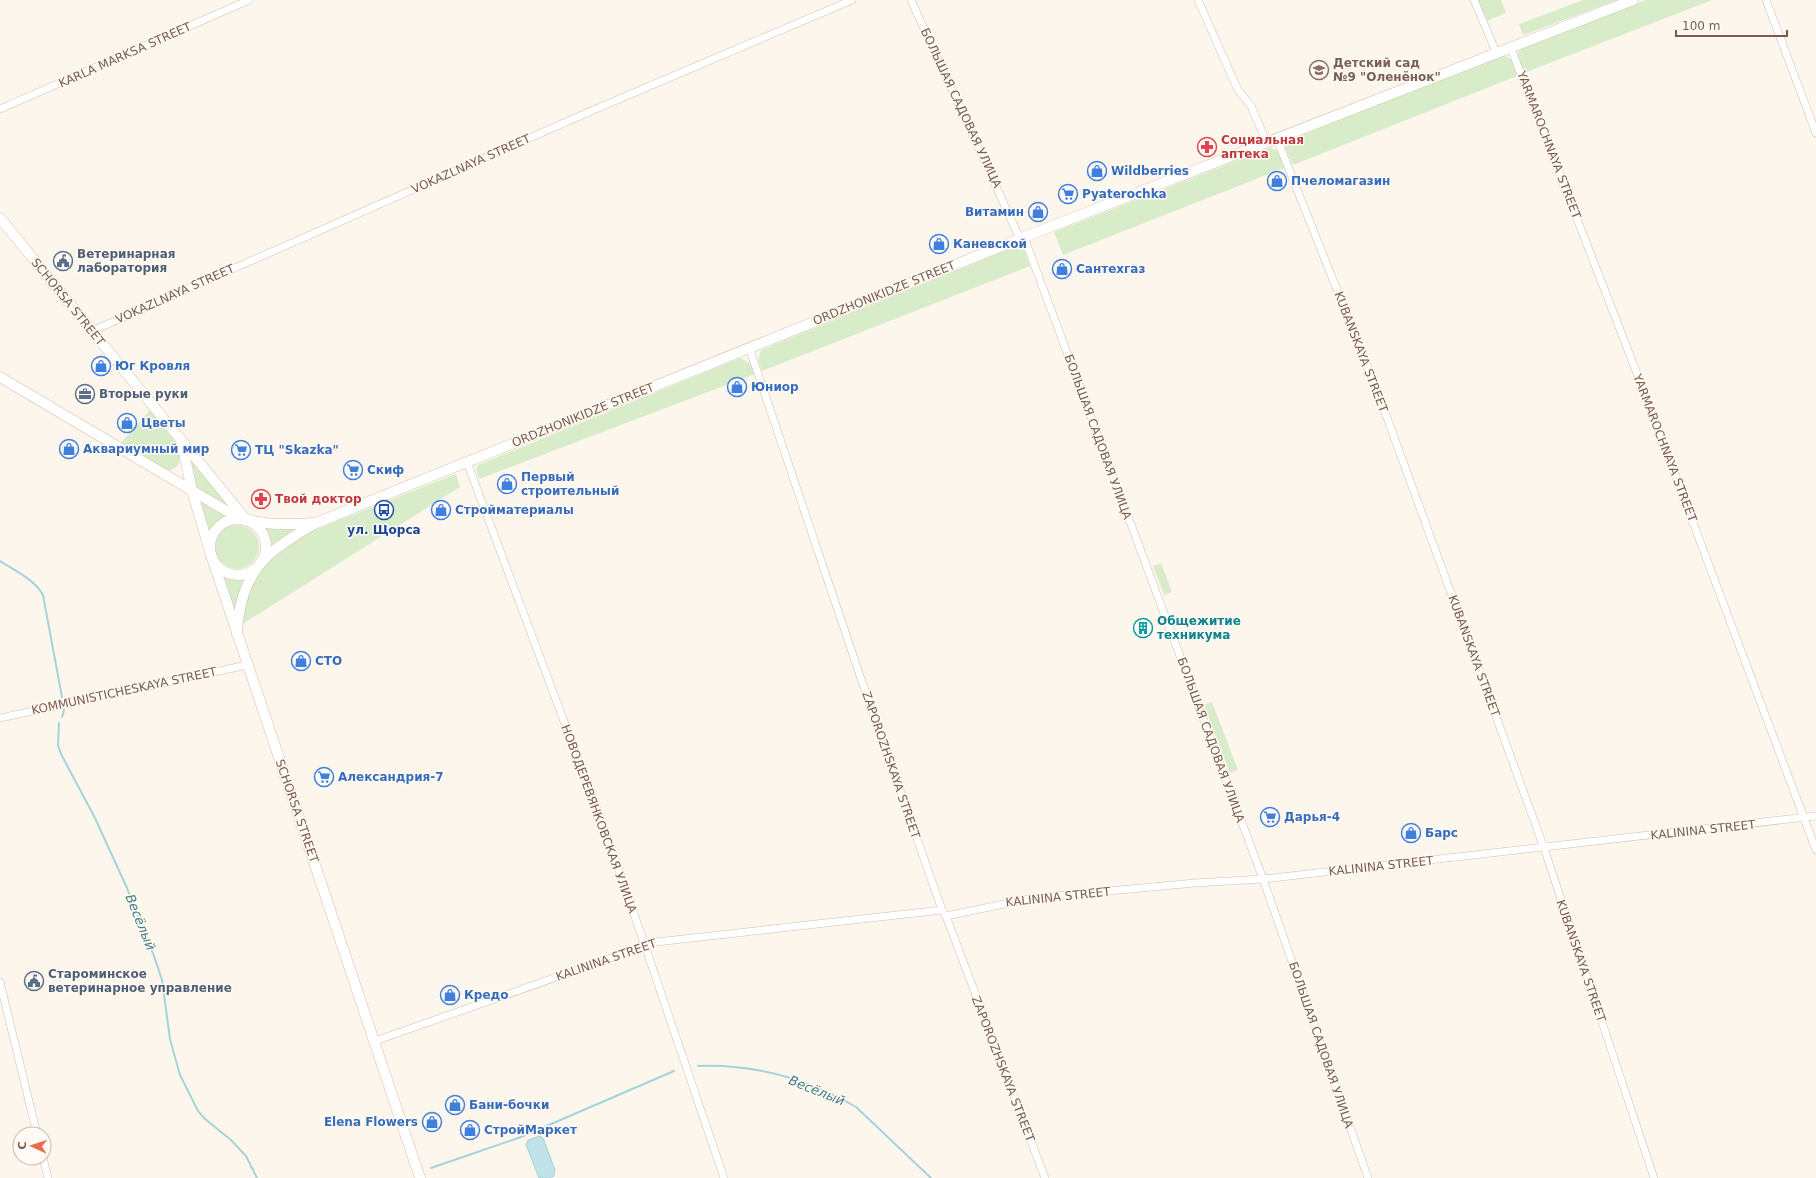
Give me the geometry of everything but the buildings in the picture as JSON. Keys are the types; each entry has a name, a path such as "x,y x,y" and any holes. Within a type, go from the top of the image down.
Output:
{"main road":[{"name":"ORDZHONIKIDZE STREET","path":"316,523 1022,238 1267,144 1510,46 1633,0"},
{"name":"SCHORSA STREET","path":"0,218 247,521"},
{"path":"0,377 192,491 257,527 264,537 265,549 260,564 249,582 241,602 237,634"},
{"name":"SCHORSA STREET","path":"182,443 192,491 211,556 420,1178"},
{"path":"233,520 278,524 316,523 287,542 246,574 233,574 221,569 211,556 210,541 214,533 220,525 233,520"}],"street":[{"name":"KARLA MARKSA STREET","path":"0,109 249,0"},
{"name":"VOKAZLNAYA STREET","path":"92,330 584,114 852,0"},
{"name":"БОЛЬШАЯ САДОВАЯ УЛИЦА","path":"911,0 1022,238 1263,879 1368,1178"},
{"path":"1198,0 1238,90 1251,106 1267,144"},
{"path":"1474,0 1496,52"},
{"path":"1766,0 1816,133"},
{"name":"YARMAROCHNAYA STREET","path":"1510,46 1635,368 1816,850"},
{"name":"KUBANSKAYA STREET","path":"1278,139 1380,401 1544,848 1654,1178"},
{"name":"ZAPOROZHSKAYA STREET","path":"749,348 858,670 944,913 1044,1178"},
{"name":"НОВОДЕРЕВЯНКОВСКАЯ УЛИЦА","path":"467,462 614,855 724,1178"},
{"name":"KOMMUNISTICHESKAYA STREET","path":"0,718 247,665"},
{"name":"KALININA STREET","path":"375,1041 664,940 944,913 1033,898 1195,883 1263,879 1816,816"},
{"path":"0,982 35,1126"},
{"path":"45,1166 48,1178"}],"green space":[{"path":"1478,0 1501,0 1506,13 1487,21"},
{"path":"1583,0 1617,0 1523,35 1519,24"},
{"path":"1646,0 1712,0 1524,73 1517,55 1520,48"},
{"path":"1503,55 1511,59 1517,76 1293,165 1285,148 1289,140"},
{"path":"1270,148 1278,151 1284,168 1063,255 1054,232"},
{"path":"1022,244 1030,266 762,371 758,360 761,350"},
{"path":"740,358 750,363 755,374 479,479 476,470 478,465"},
{"path":"151,409 172,434 179,448 181,456 177,467 175,468 166,470 120,444"},
{"path":"188,456 233,511 195,489"},
{"path":"456,474 460,487 241,625 247,601 256,578 266,564 288,545 314,530"},
{"path":"199,500 227,517 216,523 210,532"},
{"path":"237,525 249,529 255,535 259,547 255,559 249,565 237,569 225,565 219,559 215,547 219,535 225,529"},
{"path":"263,527 301,528 271,549 268,533"},
{"path":"1161,563 1172,592 1164,595 1153,566"},
{"path":"222,576 240,580 249,577 235,613"},
{"path":"1212,702 1238,770 1230,773 1204,705"}],"water":[{"path":"540,1136 543,1138 555,1170 554,1176 549,1178 539,1178 526,1145 528,1140"}],"waterway":[{"name":"Весёлый","path":"0,561 35,584 43,595 62,697"},
{"name":"Весёлый","path":"62,717 64,710"},
{"name":"Весёлый","path":"59,723 58,745 61,754 95,818 127,888 154,956 162,980 170,1039 180,1075 198,1111 205,1119 231,1140 246,1156 257,1178"},
{"name":"Весёлый","path":"698,1066 740,1068 780,1075 819,1088 838,1097 856,1107 931,1178"},
{"name":"Весёлый","path":"431,1168 521,1137 674,1071"}],"place":[{"name":"Детский сад №9 \"Оленёнок\"","path":"1319,70"},
{"name":"Социальная аптека","path":"1207,147"},
{"name":"Wildberries","path":"1097,171"},
{"name":"Пчеломагазин","path":"1277,181"},
{"name":"Pyaterochka","path":"1068,194"},
{"name":"Витамин","path":"1038,212"},
{"name":"Каневской","path":"939,244"},
{"name":"Ветеринарная лаборатория","path":"63,261"},
{"name":"Сантехгаз","path":"1062,269"},
{"name":"Юг Кровля","path":"101,366"},
{"name":"Юниор","path":"737,387"},
{"name":"Вторые руки","path":"85,394"},
{"name":"Цветы","path":"127,423"},
{"name":"Аквариумный мир","path":"69,449"},
{"name":"ТЦ \"Skazka\"","path":"241,450"},
{"name":"Скиф","path":"353,470"},
{"name":"Первый строительный","path":"507,484"},
{"name":"Твой доктор","path":"261,499"},
{"name":"ул. Щорса","path":"384,510"},
{"name":"Стройматериалы","path":"441,510"},
{"name":"Общежитие техникума","path":"1143,628"},
{"name":"СТО","path":"301,661"},
{"name":"Александрия-7","path":"324,777"},
{"name":"Дарья-4","path":"1270,817"},
{"name":"Барс","path":"1411,833"},
{"name":"Староминское ветеринарное управление","path":"34,981"},
{"name":"Кредо","path":"450,995"},
{"name":"Бани-бочки","path":"455,1105"},
{"name":"Elena Flowers","path":"432,1122"},
{"name":"СтройМаркет","path":"470,1130"}]}
